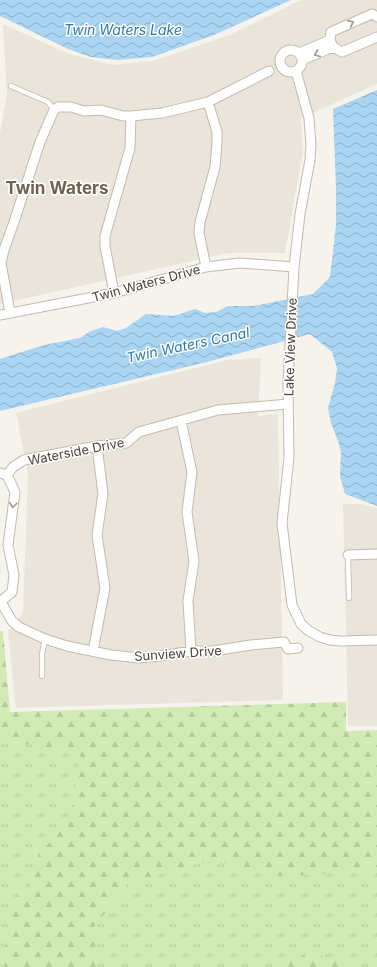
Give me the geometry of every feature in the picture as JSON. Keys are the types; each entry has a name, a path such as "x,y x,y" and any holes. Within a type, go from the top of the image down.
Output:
{"street":[{"path":"331,43 331,32 372,14 377,17"},
{"path":"331,43 342,52 377,36"},
{"path":"300,57 331,43"},
{"path":"292,50 300,57 300,67 296,71 288,72 282,68 280,61 281,57 286,52 292,50"},
{"path":"10,313 1,263 40,142 54,110 58,107 71,107 84,111 101,110 123,116 171,111 208,102 269,71"},
{"name":"Lake View Drive","path":"296,71 309,118 311,146 310,160 300,214 294,267 288,404 289,458 282,523 292,605 301,624 309,631 320,637 330,640 377,640"},
{"path":"206,267 199,234 200,222 215,167 217,142 217,132 208,102"},
{"path":"114,293 105,246 105,236 130,148 131,116"},
{"name":"Twin Waters Drive","path":"0,315 114,293 206,267 239,263 294,267"},
{"name":"Waterside Drive","path":"3,474 24,460 97,446 126,443 139,432 218,410 288,404"},
{"path":"181,421 192,472 187,512 194,561 188,601 191,651"},
{"path":"93,651 106,588 98,535 103,494 97,446"},
{"path":"0,602 12,592 14,575 8,545 15,492 3,474"},
{"path":"348,555 377,554"},
{"name":"Sunview Drive","path":"0,602 12,621 19,627 45,639 67,646 111,655 139,658 191,651 213,651 284,642 288,649 298,648"}],"lane":[{"path":"12,86 48,102 54,110"},
{"path":"348,555 349,598"},
{"path":"42,676 42,654 45,639"}],"shaded area":[{"path":"301,0 377,0 377,84 301,118 303,152 285,253 228,253 0,304 0,134 7,94 3,24 69,54 113,65 153,61 232,34"},
{"path":"261,358 258,416 278,414 283,700 16,708 8,631 23,613 28,473 16,413 228,360"},
{"path":"343,504 361,504 377,508 377,726 348,726"}],"green space":[{"path":"0,631 3,631 10,712 346,702 346,731 377,730 377,870 283,876 213,860 128,883 94,927 97,967 5,967 9,904 31,884 39,854 70,821 81,752 0,740"},
{"path":"377,731 377,967 0,967 0,735"},
{"path":"311,952 349,967 278,967"}],"water":[{"name":"Twin Waters Lake","path":"0,0 291,0 214,35 152,57 117,60 91,57 68,49 0,16"},
{"name":"Twin Waters Canal","path":"377,90 377,506 345,494 340,476 341,452 331,423 328,408 335,383 337,368 332,352 310,334 207,362 0,411 0,359 44,345 80,338 91,331 103,327 117,331 126,328 146,314 174,316 195,309 205,313 216,312 228,306 254,306 313,294 330,277 336,225 333,109"}],"district":[{"name":"Twin Waters","path":"57,188"}]}
